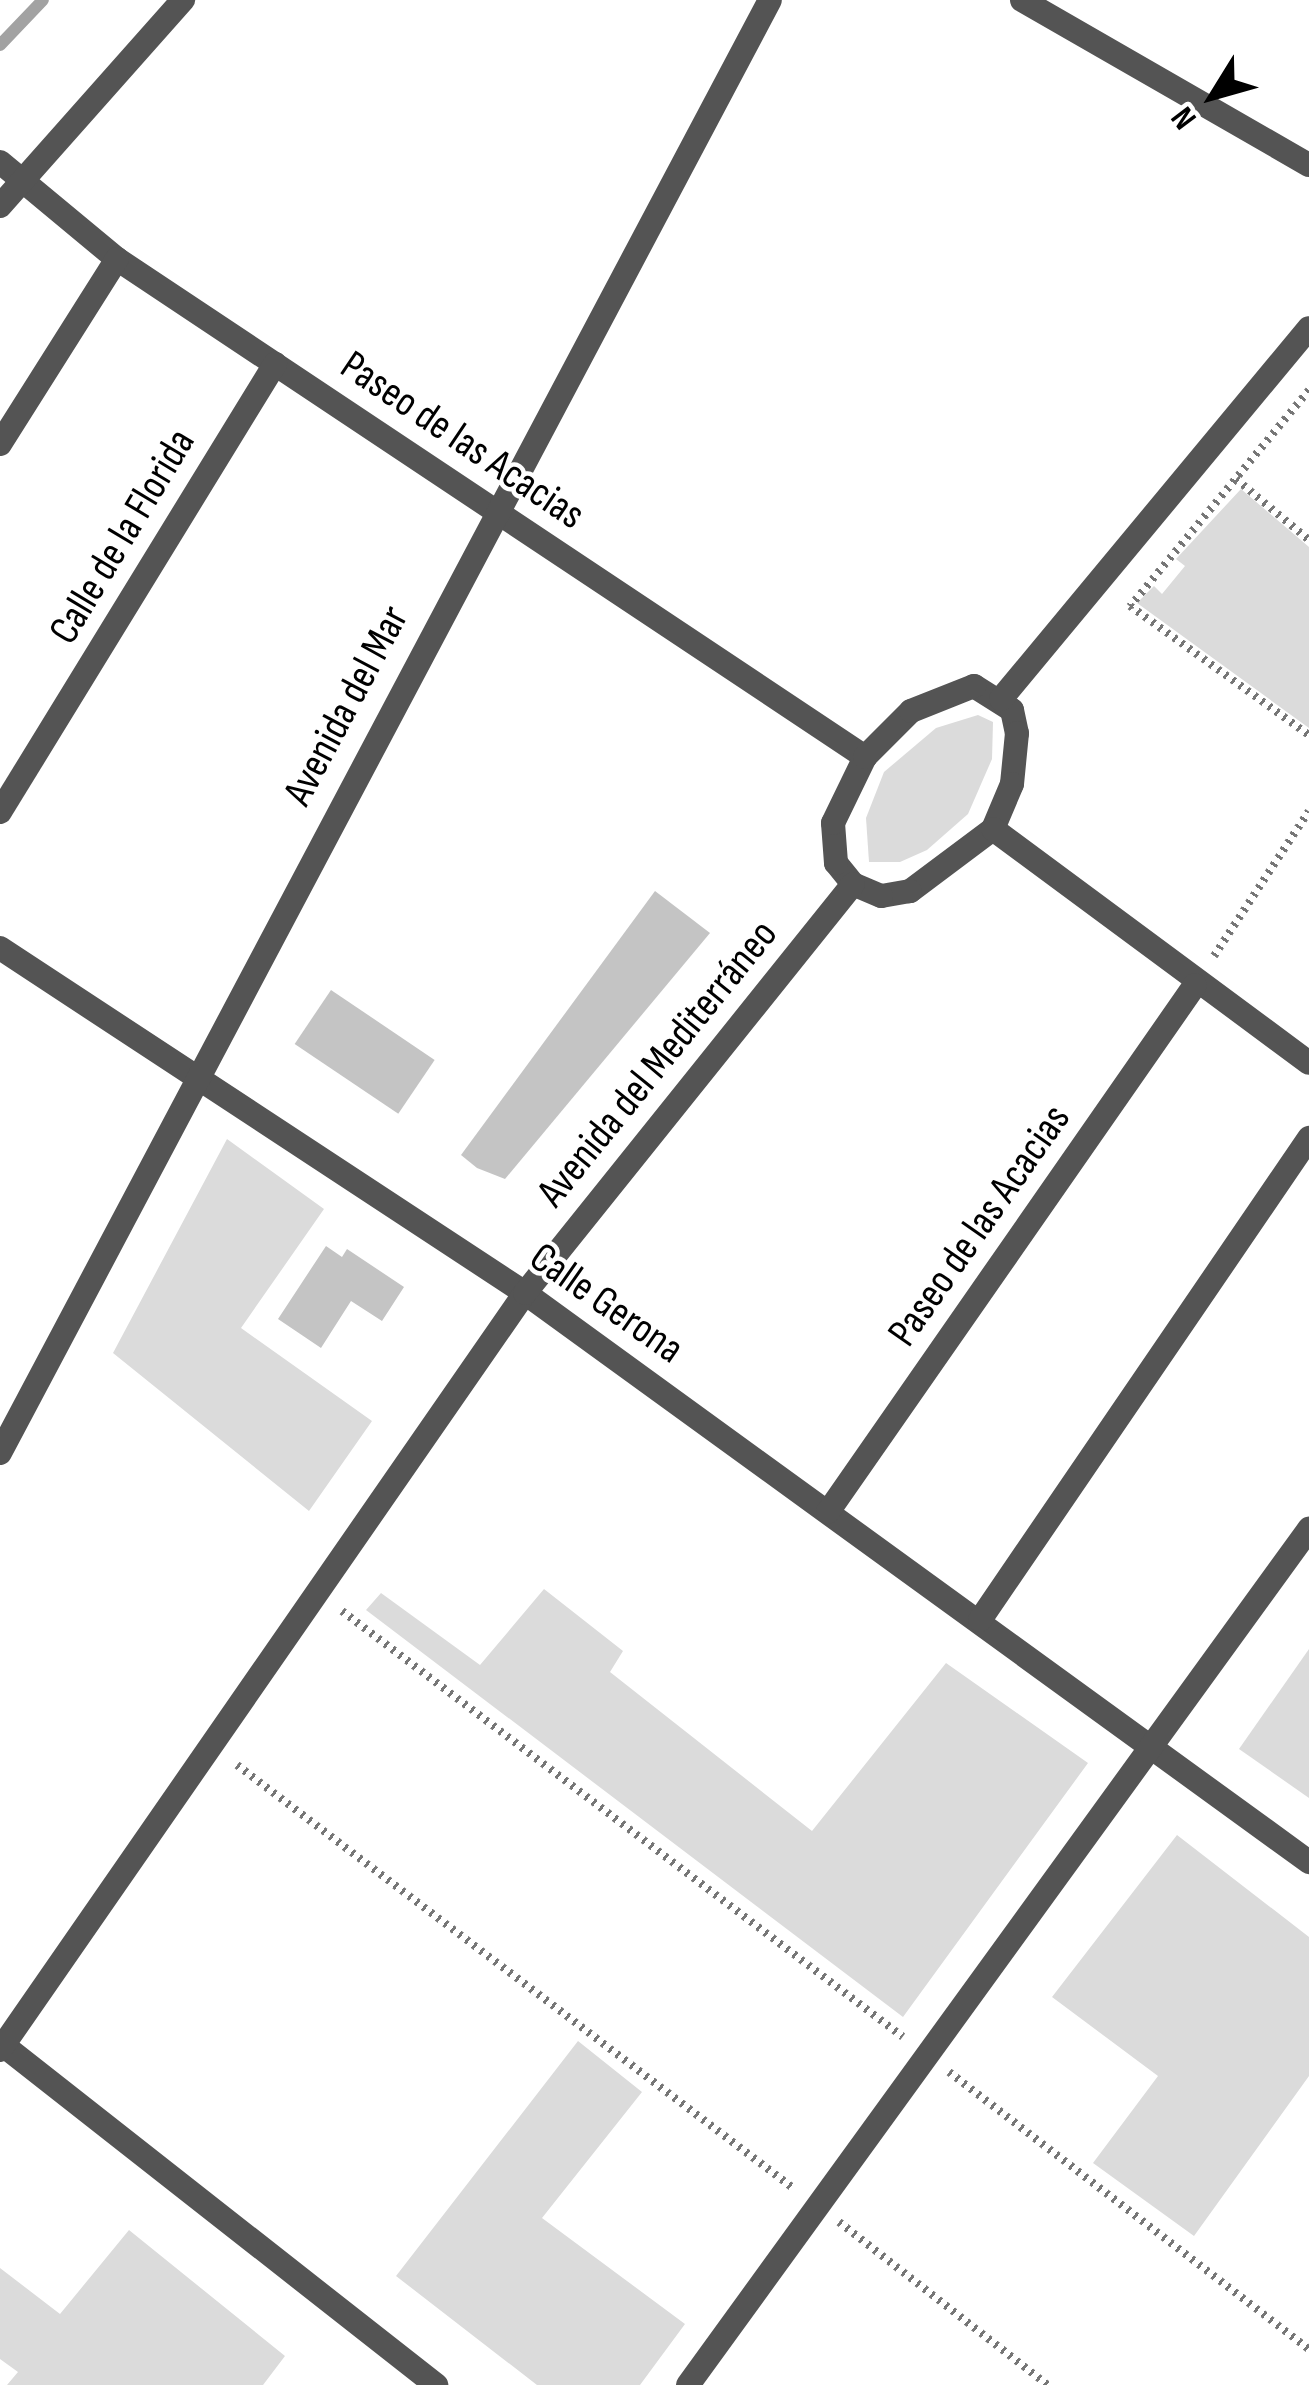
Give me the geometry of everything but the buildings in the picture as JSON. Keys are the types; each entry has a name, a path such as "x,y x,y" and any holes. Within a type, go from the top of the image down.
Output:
{"street":[{"path":"0,206 8,170 183,0"},
{"name":"Avenida del Mar","path":"0,1454 196,1075 770,0"},
{"path":"1032,3 1309,165"},
{"name":"Paseo de las Acacias","path":"8,170 117,259 865,757"},
{"path":"0,444 117,259"},
{"path":"1001,699 1309,328"},
{"name":"Calle de la Florida","path":"0,812 275,364"},
{"path":"974,686 1001,699 1012,710 1018,758 993,829 910,891 881,896 853,884 836,863 833,823 865,757 891,728 936,698 974,686"},
{"path":"993,829 1196,985 1309,1063"},
{"name":"Avenida del Mediterráneo","path":"2,2048 526,1293 853,884"},
{"name":"Calle Gerona","path":"0,948 526,1293 1309,1862"},
{"name":"Paseo de las Acacias","path":"828,1512 1196,985"},
{"path":"980,1620 1309,1138"},
{"path":"688,2385 1309,1529"},
{"path":"2,2048 436,2385"}],"path":[{"path":"1309,390 1130,606 1309,735"},
{"path":"1236,478 1309,540"},
{"path":"1196,985 1309,812"},
{"path":"318,1593 1309,2349"},
{"path":"212,1746 1048,2385"}],"shaded area":[{"path":"1241,489 1309,547 1309,728 1137,603 1154,586 1162,594 1185,566 1176,559"},
{"path":"978,715 993,722 992,759 968,814 927,850 900,862 869,862 866,818 884,772 936,728"},
{"path":"227,1139 324,1209 241,1328 372,1421 309,1511 113,1353"},
{"path":"544,1589 623,1651 610,1672 812,1831 946,1663 1088,1763 903,2017 366,1610 381,1593 480,1665"},
{"path":"1309,1649 1309,1798 1239,1749"},
{"path":"1177,1835 1309,1937 1309,2076 1194,2236 1093,2163 1158,2076 1052,1997"},
{"path":"578,2041 642,2092 542,2218 685,2324 640,2385 537,2385 396,2276"},
{"path":"129,2230 285,2356 263,2385 7,2385 18,2372 0,2359 0,2268 60,2314"}],"waterway":[{"path":"0,45 43,0"}]}
